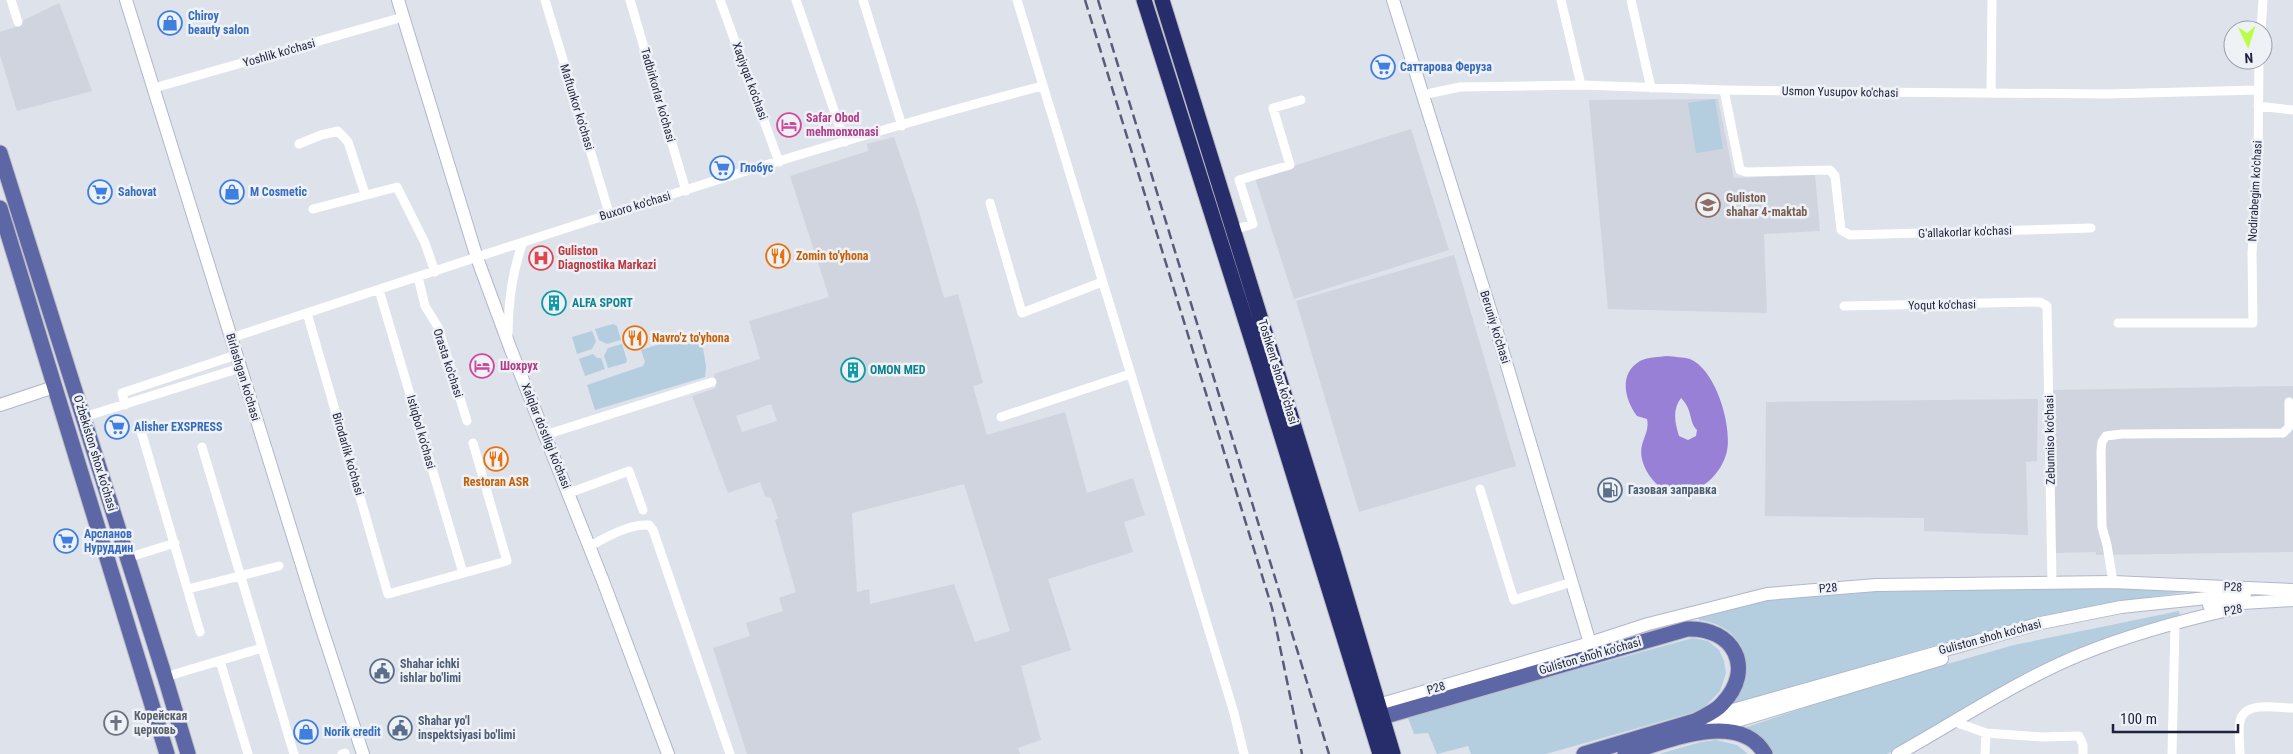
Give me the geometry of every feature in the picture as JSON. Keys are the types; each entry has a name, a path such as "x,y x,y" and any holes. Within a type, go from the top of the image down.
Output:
{"highway":[{"name":"Toshkent shox ko'chasi","path":"1144,0 1240,299 1393,754"},
{"name":"Toshkent shox ko'chasi","path":"1162,0 1233,230 1380,754"}],"main road":[{"name":"O'zbekiston shox ko'chasi","path":"0,153 188,754"},
{"name":"O'zbekiston shox ko'chasi","path":"0,208 167,754"},
{"name":"Guliston shoh ko'chasi","path":"1380,711 1592,649 1687,629 1701,628 1725,638 1733,647 1737,657 1737,679 1722,705 1697,727 1625,754"},
{"name":"Guliston shoh ko'chasi","path":"1584,754 1697,727 1738,732 1753,739 1765,754"}],"street":[{"path":"11,0 18,22"},
{"name":"Birlashgan ko'chasi","path":"126,0 363,754"},
{"name":"Xalqlar do'stligi ko'chasi","path":"398,0 477,258 508,342 590,546 668,754"},
{"name":"Maftunkor ko'chasi","path":"545,0 609,213"},
{"name":"Tadbirkorlar ko'chasi","path":"630,0 686,191"},
{"name":"Xaqiyqat ko'chasi","path":"720,0 779,162"},
{"path":"796,0 844,142"},
{"path":"863,0 902,126"},
{"path":"1017,0 1234,713 1244,754"},
{"name":"Beruniy ko'chasi","path":"1393,0 1494,322 1592,649"},
{"path":"1560,0 1580,85"},
{"path":"1631,0 1652,88"},
{"path":"1992,0 1992,92"},
{"path":"2262,20 2263,0"},
{"name":"Yoshlik ko'chasi","path":"154,88 403,17"},
{"name":"Nodirabegim ko'chasi","path":"2118,323 2253,322 2252,253 2258,165 2259,70"},
{"name":"Usmon Yusupov ko'chasi","path":"1422,95 1460,86 1580,85 1724,90 2106,94 2258,90"},
{"name":"Buxoro ko'chasi","path":"231,338 609,213 844,142 1042,86"},
{"name":"G'allakorlar ko'chasi","path":"1724,90 1740,170 1746,172 1830,170 1835,176 1841,230 1850,235 2092,228"},
{"path":"1233,230 1253,224 1239,180 1290,165 1273,108 1302,100"},
{"path":"2258,106 2293,110"},
{"path":"299,144 321,134 338,131 348,142 365,194"},
{"path":"312,209 397,186 425,243 435,272"},
{"path":"990,203 1022,313 1102,282"},
{"path":"508,342 508,311 512,279 523,242"},
{"name":"Orasta ko'chasi","path":"418,277 425,306 438,327 467,421"},
{"name":"Istiqbol ko'chasi","path":"379,290 463,573"},
{"name":"Yoqut ko'chasi","path":"1844,306 2040,302"},
{"name":"Zebunniso ko'chasi","path":"2040,302 2047,306 2048,309 2052,583"},
{"name":"Birodarlik ko'chasi","path":"307,313 388,594 463,573"},
{"path":"84,418 125,405 238,361"},
{"path":"1001,418 1130,374"},
{"path":"546,434 712,382"},
{"path":"0,405 54,387"},
{"path":"2113,582 2102,527 2101,451 2102,442 2106,436 2122,434 2283,434 2289,427 2289,402"},
{"path":"141,430 200,632"},
{"path":"463,573 507,561 473,443"},
{"path":"202,447 294,754"},
{"path":"569,493 629,471 643,510"},
{"path":"1480,489 1514,600 1572,582"},
{"path":"590,546 613,534 640,525 649,526 652,530 730,754"},
{"path":"127,558 175,543"},
{"path":"188,589 279,566"},
{"name":"Р28","path":"1592,649 1648,624 1767,594 1876,585 2113,582 2293,595"},
{"name":"P28","path":"2175,624 2293,595"},
{"name":"Guliston shoh ko'chasi","path":"1697,727 2043,632 2123,616 2293,595"},
{"path":"1898,754 2082,654 2175,624 2172,754"},
{"path":"165,678 262,648"},
{"path":"220,660 248,754"},
{"path":"2240,754 2240,719 2244,712 2254,708 2293,708"},
{"path":"1955,722 1986,733 2079,736 2083,745 2082,754"},
{"path":"1985,754 1986,733"}],"shaded area":[{"path":"59,3 92,91 17,111 0,55 0,32 22,25 22,21"},
{"path":"1715,99 1723,149 1696,153 1688,103"},
{"name":"Guliston shahar 4-maktab","path":"1718,99 1734,178 1815,175 1820,231 1764,234 1767,313 1608,309 1589,100"},
{"path":"1411,129 1449,250 1294,299 1255,178"},
{"path":"894,137 918,208 944,298 958,294 983,383 973,386 987,435 1065,412 1087,493 1133,478 1145,515 1124,522 1133,552 1048,579 1071,650 1021,666 1041,740 1018,748 1020,754 747,754 713,648 750,636 746,623 783,611 779,598 796,592 775,520 778,518 771,498 765,496 760,482 728,493 692,396 716,388 714,374 760,359 749,321 829,297 790,176 868,151 867,144","holes":["771,404 777,421 742,432 736,416","964,484 1010,631 975,642 954,584 870,604 869,589 857,592 852,513"]},
{"path":"1454,255 1516,466 1359,512 1296,301"},
{"path":"613,324 617,326 621,340 607,344 599,340 595,329"},
{"path":"592,331 596,341 592,349 577,354 572,337"},
{"path":"700,331 706,366 705,377 595,410 587,385 643,366 645,362 641,350"},
{"path":"622,344 627,360 626,363 608,368 604,356 608,348"},
{"path":"593,354 597,358 601,358 605,369 585,376 579,359"},
{"path":"1667,356 1690,359 1707,374 1720,399 1727,427 1727,451 1722,465 1714,476 1703,485 1691,491 1679,493 1667,490 1655,483 1646,470 1641,454 1647,431 1647,419 1637,416 1633,410 1626,387 1626,380 1633,366 1643,360","holes":["1681,398 1697,430 1696,436 1688,440 1679,436 1675,412"]},
{"path":"2293,386 2293,552 2096,555 2096,552 2055,553 2052,390"},
{"path":"2038,399 2037,461 2026,462 2028,535 1924,531 1924,518 1765,516 1766,402"},
{"path":"2166,588 2194,591 2076,611 2017,624 1901,655 1729,708 1744,680 1746,666 1744,653 1738,641 1729,631 1716,624 1699,620 1698,617 1772,598 1880,591"},
{"path":"2179,611 2180,615 2121,634 1887,754 1774,754 1754,732 1744,728 1863,688 2014,645"},
{"path":"1693,638 1708,641 1719,650 1724,661 1726,673 1720,691 1705,707 1691,713 1546,754 1471,754 1468,746 1437,754 1428,733 1414,734 1408,718 1469,699"},
{"path":"1716,740 1737,745 1748,754 1659,754 1701,742"}],"railway":[{"path":"1085,0 1272,608 1302,754"},
{"path":"1098,0 1329,754"}],"place":[{"name":"Chiroy beauty salon","path":"170,23"},
{"name":"Саттарова Феруза","path":"1383,67"},
{"name":"Safar Obod mehmonxonasi","path":"789,125"},
{"name":"Глобус","path":"722,168"},
{"name":"Sahovat","path":"100,192"},
{"name":"M Cosmetic","path":"232,192"},
{"name":"Guliston shahar 4-maktab","path":"1708,205"},
{"name":"Zomin to'yhona","path":"778,256"},
{"name":"Guliston Diagnostika Markazi","path":"541,258"},
{"name":"ALFA SPORT","path":"554,303"},
{"name":"Navro'z to'yhona","path":"635,338"},
{"name":"Шохрух","path":"482,366"},
{"name":"OMON MED","path":"853,370"},
{"name":"Alisher EXSPRESS","path":"117,427"},
{"name":"Restoran ASR","path":"496,459"},
{"name":"Газовая заправка","path":"1610,490"},
{"name":"Арсланов Нуруддин","path":"66,541"},
{"name":"Shahar ichki ishlar bo'limi","path":"382,671"},
{"name":"Корейская церковь","path":"116,723"},
{"name":"Shahar yo'l inspektsiyasi bo'limi","path":"400,728"},
{"name":"Norik credit","path":"306,732"}]}
